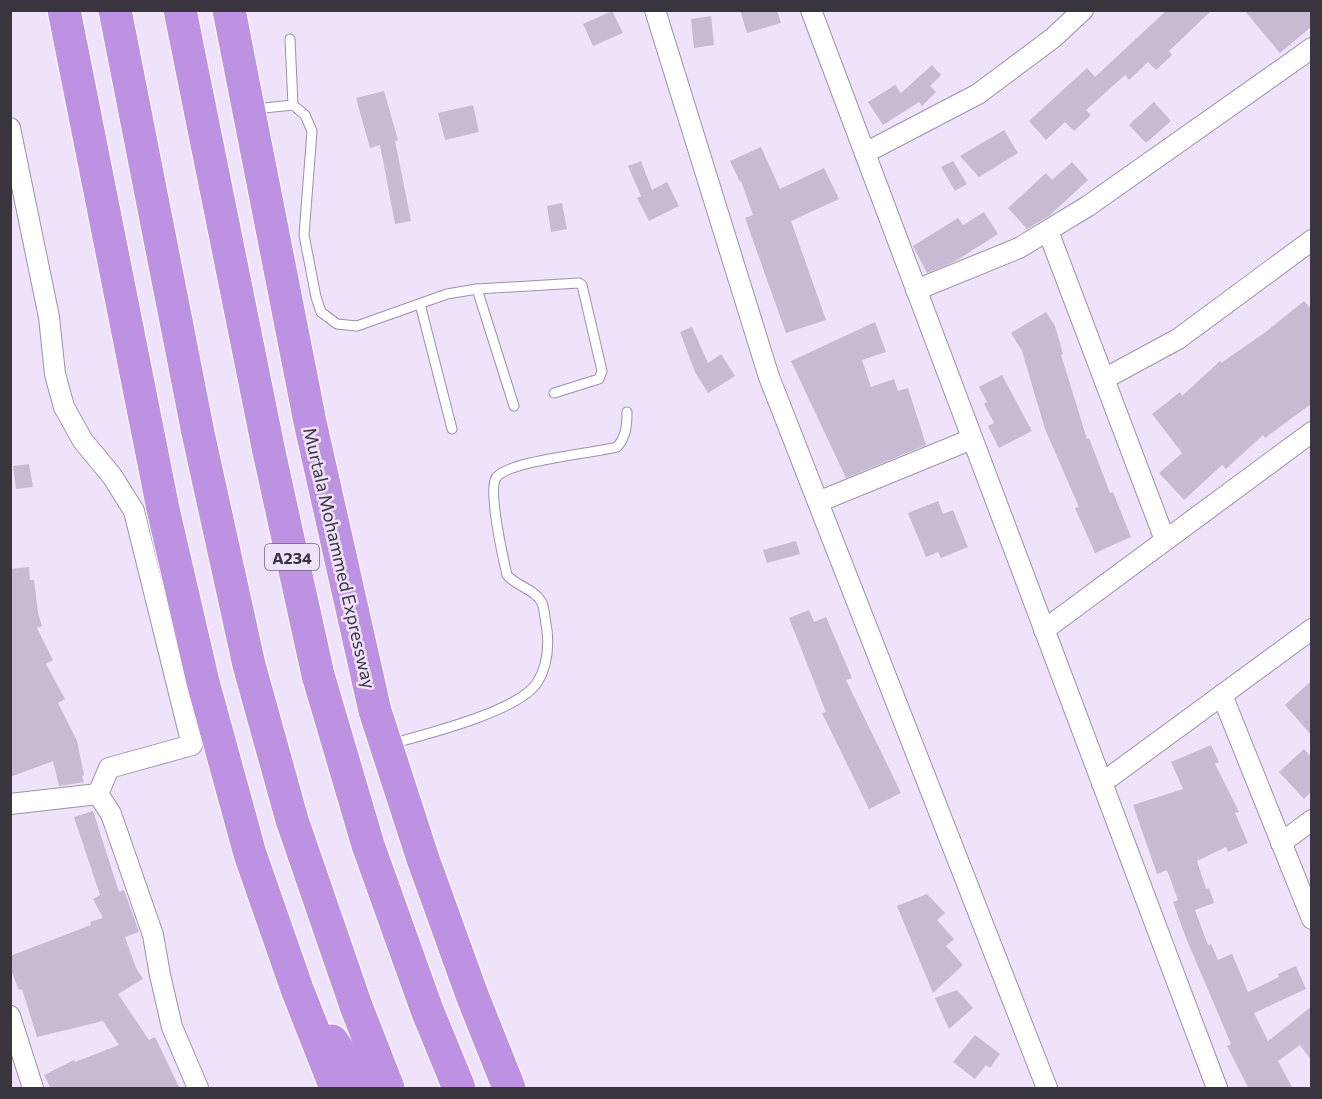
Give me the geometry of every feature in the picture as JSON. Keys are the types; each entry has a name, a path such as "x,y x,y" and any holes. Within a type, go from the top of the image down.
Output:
{"highway":[{"path":"44,10 89,142"},
{"path":"64,10 163,509 203,682 250,854 297,989 336,1089"},
{"path":"115,10 198,433 249,665 292,820 356,1006 388,1089"},
{"name":"A234","path":"180,10 269,452 318,675 368,845 427,1010 459,1089"},
{"name":"Murtala Mohammed Expressway","path":"229,10 310,422 372,699 423,859 509,1089"},
{"path":"236,10 240,65"},
{"path":"297,989 364,1089"},
{"path":"472,995 487,1089"}],"street":[{"path":"655,10 769,377 1047,1089"},
{"path":"811,10 1217,1089"},
{"path":"865,153 978,93 1053,38 1083,10"},
{"path":"916,290 1019,248 1048,231 1088,206 1311,48"},
{"path":"10,128 49,317 55,374 64,407 82,441 112,476 134,511 192,746 109,768 98,794"},
{"path":"1048,231 1166,540"},
{"path":"1104,379 1178,339 1311,240"},
{"path":"1044,630 1311,432"},
{"path":"818,502 972,439"},
{"path":"1102,783 1311,629"},
{"path":"1222,695 1311,919"},
{"path":"10,804 98,794"},
{"path":"98,794 111,814 153,936 172,1027 198,1089"},
{"path":"1281,843 1311,820"},
{"path":"10,1016 33,1089"}],"lane":[{"path":"290,39 293,105"},
{"path":"248,110 293,105 305,115 312,131 304,235 321,312 337,324 357,326 447,294 575,282 582,285 602,371 599,379 554,393"},
{"path":"477,290 514,406"},
{"path":"420,304 452,429"},
{"path":"386,746 451,727 509,705 536,685 546,667 548,640 542,603 535,595 513,582 507,574 492,493 496,478 504,471 537,461 617,447 623,441 627,430 627,412"}],"building":[{"path":"740,10 777,10 781,23 747,33"},
{"path":"1167,10 1212,10 1169,51 1172,55 1156,70 1148,62 1129,80 1125,75 1086,110 1091,115 1074,131 1065,122 1046,140 1029,121 1087,68 1095,77"},
{"path":"1244,10 1311,10 1311,27 1280,53"},
{"path":"612,11 623,33 593,46 583,24"},
{"path":"711,16 714,45 694,48 691,19"},
{"path":"932,65 941,75 930,86 936,92 922,106 919,102 883,125 868,102 895,85 901,93"},
{"path":"384,91 398,140 395,141 411,221 395,224 380,145 370,148 356,98"},
{"path":"1154,102 1171,121 1146,143 1129,125"},
{"path":"473,105 479,132 445,140 438,113"},
{"path":"1004,130 1018,153 979,177 960,156"},
{"path":"761,147 780,189 824,168 839,199 791,221 826,320 786,333 745,218 753,215 741,181 730,161"},
{"path":"641,161 652,190 667,182 679,206 649,221 637,198 641,196 628,166"},
{"path":"953,161 967,184 955,191 941,167"},
{"path":"1072,162 1088,180 1049,216 1027,229 1008,208 1046,173 1052,180"},
{"path":"562,203 567,229 551,232 547,206"},
{"path":"984,212 998,234 954,262 927,273 913,246 958,218 963,225"},
{"path":"1304,301 1311,309 1311,404 1265,438 1263,435 1226,469 1222,465 1184,500 1159,473 1182,453 1152,414 1180,392 1182,396 1220,361 1221,363 1267,331"},
{"path":"1046,312 1055,326 1063,354 1061,355 1087,439 1089,438 1110,493 1113,492 1131,537 1095,553 1075,508 1079,507 1045,429 1022,351 1011,333"},
{"path":"875,322 886,352 862,360 871,387 894,379 898,391 908,388 926,445 846,478 791,361"},
{"path":"692,327 708,363 721,354 735,376 708,393 695,372 680,332"},
{"path":"1002,375 1032,431 999,448 988,426 994,423 984,404 987,402 979,387"},
{"path":"29,464 33,487 16,489 13,466"},
{"path":"938,501 943,514 953,510 968,547 941,558 938,552 926,557 908,513"},
{"path":"796,541 800,554 767,563 763,550"},
{"path":"29,567 30,580 34,580 42,626 37,628 53,660 46,664 65,699 58,703 77,741 84,782 59,786 53,761 10,777 10,569"},
{"path":"809,610 814,622 826,617 852,678 846,680 901,793 869,809 822,713 826,712 789,618"},
{"path":"1311,681 1311,735 1285,705"},
{"path":"1211,745 1219,762 1215,764 1239,812 1235,813 1248,843 1228,852 1226,847 1197,861 1206,889 1209,888 1214,903 1195,910 1208,945 1211,944 1218,960 1232,954 1248,992 1296,966 1306,989 1254,1013 1268,1041 1311,1007 1311,1060 1300,1045 1278,1061 1293,1089 1249,1089 1227,1046 1231,1044 1186,938 1173,902 1178,900 1167,870 1157,874 1133,805 1183,789 1171,762"},
{"path":"1304,749 1311,757 1311,792 1304,799 1279,772"},
{"path":"93,811 119,892 124,890 139,932 125,937 136,968 143,979 118,994 149,1040 155,1037 180,1089 51,1089 44,1075 74,1060 75,1062 119,1045 103,1021 37,1037 22,989 19,990 10,968 10,956 91,925 90,922 103,918 93,899 100,895 74,817"},
{"path":"927,894 945,913 937,920 954,939 946,946 963,965 933,993 897,906"},
{"path":"957,990 973,1008 949,1029 935,998"},
{"path":"975,1035 1000,1054 990,1068 986,1065 975,1079 953,1062"}]}
